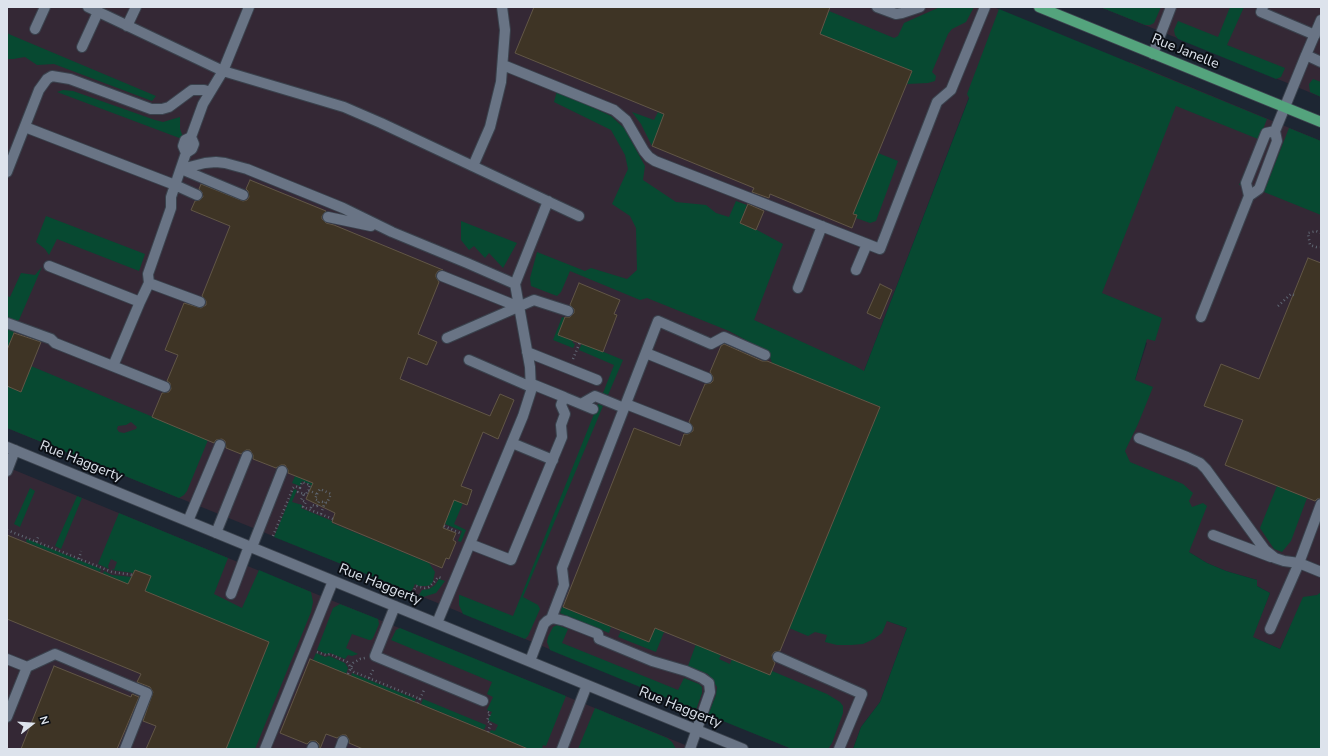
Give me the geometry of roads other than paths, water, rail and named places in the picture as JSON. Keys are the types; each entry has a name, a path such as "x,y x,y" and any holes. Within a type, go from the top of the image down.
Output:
{"main road":[{"name":"Rue Janelle","path":"1039,7 1321,122"}],"street":[{"path":"36,29 44,7"},
{"path":"88,7 222,71 344,107 579,216"},
{"path":"127,26 136,7"},
{"path":"112,366 149,283 148,274 171,208 171,197 186,153 183,146 185,140 191,137 204,104 222,71 249,7"},
{"path":"473,166 490,126 501,82 505,30 502,7"},
{"path":"877,7 896,14 902,14 920,7"},
{"path":"503,65 614,110 626,120 644,151 649,157 656,161 880,249 937,102 951,90 985,7"},
{"path":"1153,54 1171,7"},
{"path":"1263,7 1261,12 1315,35"},
{"path":"82,48 98,12"},
{"path":"1201,317 1249,196 1246,183 1266,134 1275,131 1321,20"},
{"path":"1306,55 1321,62"},
{"path":"7,172 39,90 47,79 52,76 70,79 151,109 162,109 169,107 192,90 204,90 210,92"},
{"path":"25,127 175,185 197,195"},
{"path":"181,169 216,162 247,169 343,208 384,228 515,284"},
{"path":"181,169 243,195"},
{"path":"437,623 529,402 531,386 528,352 515,284 548,201"},
{"path":"758,213 762,203"},
{"path":"328,217 384,228"},
{"path":"798,288 822,226"},
{"path":"856,270 867,244"},
{"path":"49,266 140,302"},
{"path":"442,276 519,306"},
{"path":"149,283 200,302"},
{"path":"447,338 534,300 568,312"},
{"path":"530,661 544,624 551,619 564,585 562,568 658,321 711,344 724,337 765,355"},
{"path":"7,323 29,333 51,339 55,343 165,387"},
{"path":"528,352 597,380"},
{"path":"646,353 708,378"},
{"path":"469,360 531,386 593,409"},
{"path":"581,404 595,396 687,428"},
{"path":"470,544 511,560 562,437 561,425 565,414 562,405 564,397"},
{"path":"1138,438 1187,457 1200,463 1206,468 1265,550 1275,558"},
{"path":"512,443 552,460"},
{"path":"188,521 220,445"},
{"path":"7,471 11,449"},
{"name":"Rue Haggerty","path":"11,449 743,749"},
{"path":"216,533 247,456"},
{"path":"231,594 282,471"},
{"path":"1270,629 1299,563 1321,504"},
{"path":"1213,535 1275,558 1299,563 1321,572"},
{"path":"266,749 333,581"},
{"path":"395,606 375,656 483,701"},
{"path":"551,619 598,634 599,639 652,661 686,671 706,680 709,683 710,692 690,749"},
{"path":"7,717 27,667 55,654 147,693 125,749"},
{"path":"778,657 862,694 840,749"},
{"path":"7,659 27,667"},
{"path":"562,749 587,685"}]}
